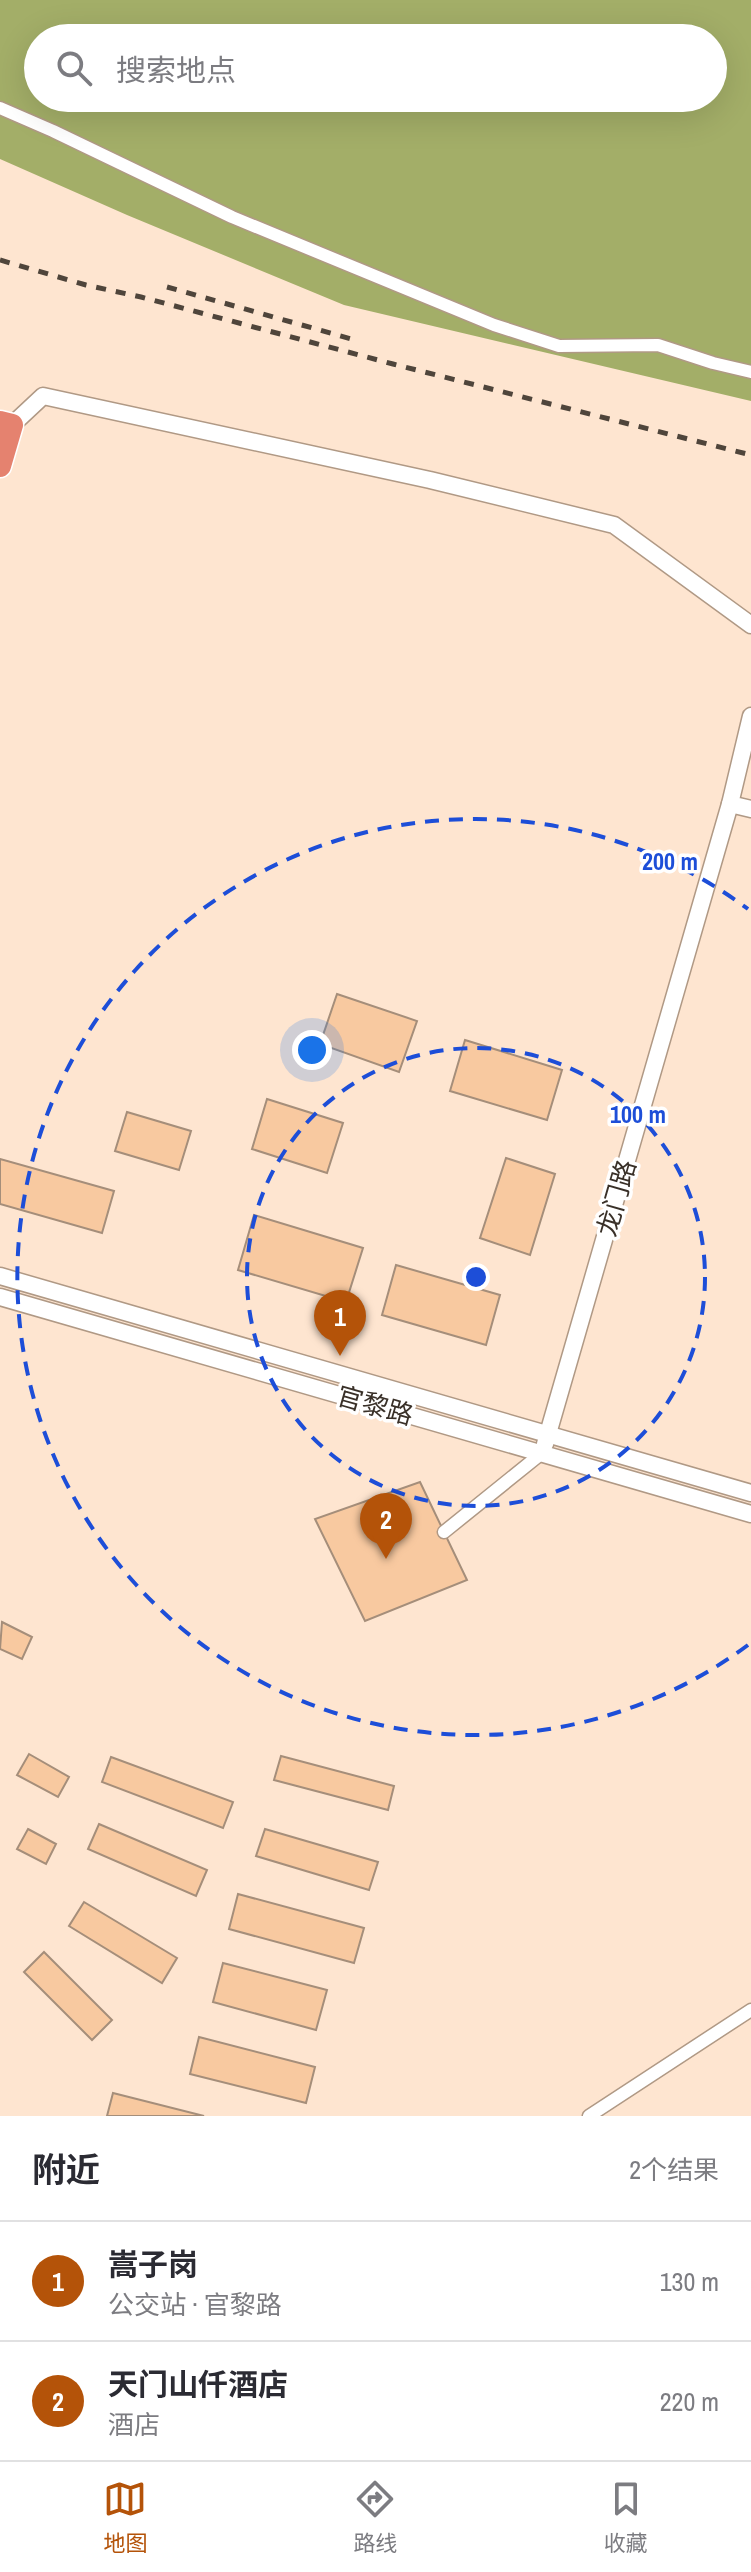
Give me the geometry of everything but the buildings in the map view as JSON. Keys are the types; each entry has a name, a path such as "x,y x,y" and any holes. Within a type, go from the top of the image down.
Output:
{"highway":[{"path":"0,463 6,424"}],"street":[{"path":"0,108 232,217 494,325 559,346 658,345 751,372"},
{"path":"6,424 43,396 430,480 614,525 751,625"},
{"name":"龙门路","path":"542,1453 730,804 751,716"},
{"path":"730,804 751,809"},
{"name":"官黎路","path":"0,1276 751,1493"},
{"name":"官黎路","path":"0,1297 751,1514"},
{"path":"444,1532 542,1453"},
{"path":"589,2116 751,2010"}],"green space":[{"path":"0,0 751,0 751,401 344,305 0,159"}],"railway":[{"path":"0,260 86,285 751,455"},
{"path":"167,287 355,340"}],"place":[{"name":"嵩子岗","path":"340,1356"},
{"name":"天门山仟酒店","path":"386,1559"}]}
